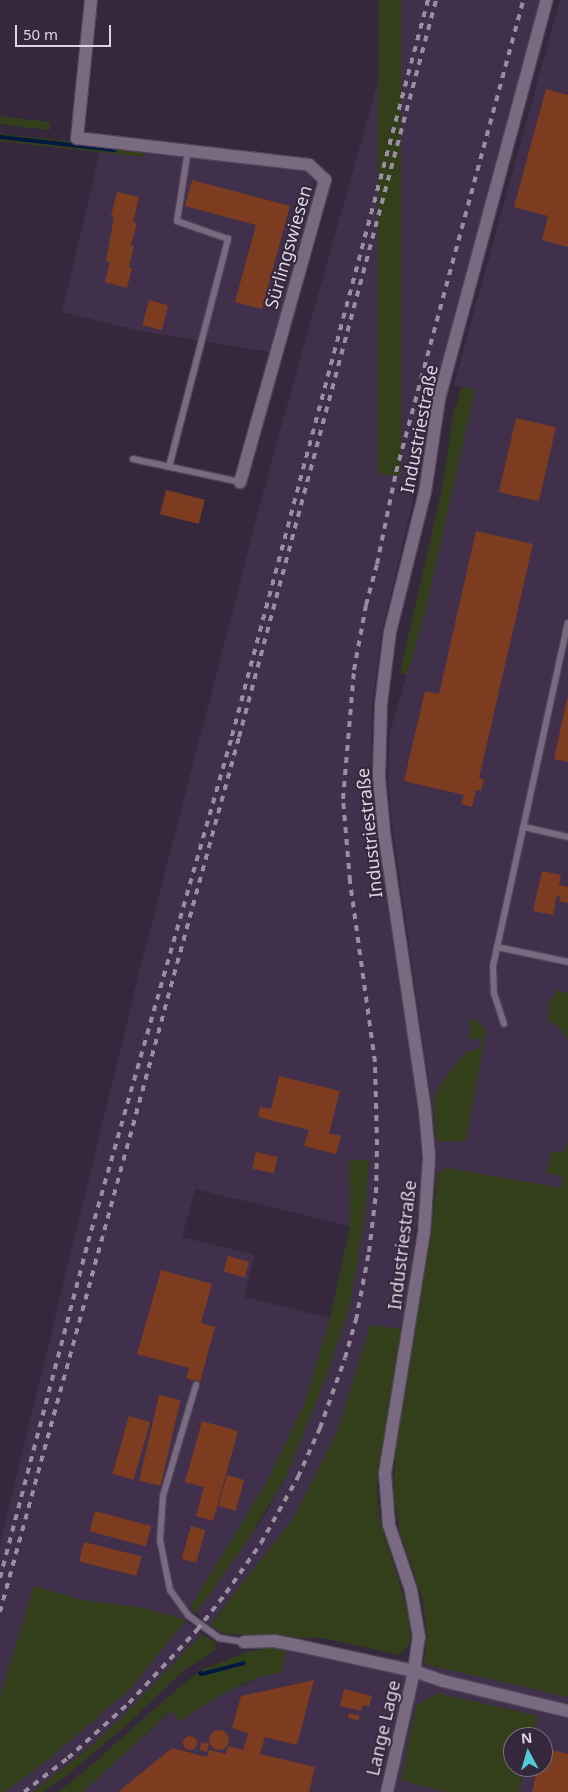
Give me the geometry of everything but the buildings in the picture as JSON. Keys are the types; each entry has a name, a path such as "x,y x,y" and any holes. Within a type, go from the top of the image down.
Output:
{"street":[{"name":"Sürlingswiesen","path":"91,0 77,138 309,165 324,180 240,482"},
{"name":"Industriestraße","path":"414,1671 418,1650 418,1622 412,1590 389,1525 385,1479 424,1233 429,1157 425,1110 384,831 380,778 381,704 390,632 426,492 439,399 547,0"},
{"path":"244,1642 285,1643 414,1671 443,1681 568,1711"},
{"name":"Lange Lage","path":"387,1792 414,1671"}],"lane":[{"path":"169,467 228,238 177,221 188,150"},
{"path":"133,459 240,482"},
{"path":"504,1024 494,994 493,966 568,623"},
{"path":"524,827 568,837"},
{"path":"498,947 568,962"},
{"path":"196,1385 163,1496 162,1549 170,1590 189,1616 219,1638 244,1642"}],"shaded area":[{"path":"401,0 540,0 432,399 410,513 382,631 372,704 371,781 385,891 420,1122 421,1191 402,1329 370,1325 337,1432 294,1517 210,1625 196,1613 263,1518 287,1475 326,1378 349,1309 364,1224 369,1162 349,1159 350,1226 195,1189 182,1237 255,1255 244,1297 330,1318 303,1407 268,1479 190,1607 194,1611 186,1621 145,1608 82,1600 34,1587 0,1696 0,1544 140,969 271,463"},
{"path":"560,0 568,0 568,1224 435,1206 435,1136 432,1106 391,817 388,781 390,732 425,613 474,390 454,385"},
{"path":"100,152 142,157 144,153 199,158 304,171 312,177 314,189 312,199 271,352 141,331 62,312"},
{"path":"186,1621 202,1634 120,1719 90,1747 33,1792 5,1792 49,1759 130,1689"},
{"path":"286,1638 445,1668 568,1697 568,1792 83,1792 172,1711 221,1695 261,1677 282,1672"}],"green space":[{"path":"378,0 401,0 401,475 378,475"},
{"path":"0,116 51,122 50,130 0,124"},
{"path":"0,134 132,148 144,153 142,157 0,141"},
{"path":"462,387 475,390 425,613 407,675 400,672 442,488 453,415"},
{"path":"557,990 568,993 568,1041 561,1029 548,1020 549,1003"},
{"path":"470,1019 481,1022 486,1033 466,1141 441,1142 435,1136 434,1099 440,1085 466,1052 480,1047 482,1038 470,1040"},
{"path":"568,1139 568,1697 424,1664 427,1636 423,1601 400,1532 393,1492 396,1443 432,1226 437,1173 448,1168 561,1188 563,1176 546,1173 551,1151 564,1153"},
{"path":"349,1159 369,1161 364,1224 349,1309 326,1378 287,1475 248,1540 196,1613 190,1608 268,1479 303,1407 330,1318 350,1226"},
{"path":"370,1325 402,1329 378,1472 377,1491 380,1521 408,1610 411,1638 408,1646 399,1655 323,1638 285,1638 222,1633 210,1625 294,1517 337,1432"},
{"path":"34,1586 83,1600 145,1608 186,1620 130,1689 49,1759 5,1792 0,1792 0,1696"},
{"path":"202,1634 215,1642 216,1650 184,1670 128,1724 72,1771 43,1792 33,1792 90,1747 120,1719"},
{"path":"270,1647 286,1651 282,1672 243,1684 221,1695 180,1721 171,1711 83,1792 56,1792 74,1780 185,1682 206,1668 244,1653"},
{"path":"438,1693 538,1716 535,1727 503,1727 503,1777 523,1777 519,1792 446,1792 401,1780 416,1706"}],"waterway":[{"path":"0,137 114,150"},
{"path":"200,1673 244,1663"}],"railway":[{"path":"0,1578 88,1242 232,736 428,0"},
{"path":"0,1612 239,737 436,0"},
{"path":"24,1792 68,1758 129,1703 197,1630 226,1593 261,1543 298,1477 320,1428 345,1358 356,1320 369,1252 376,1193 377,1145 375,1062 350,881 343,799 354,670 366,605 377,564 396,472 523,0"}]}
